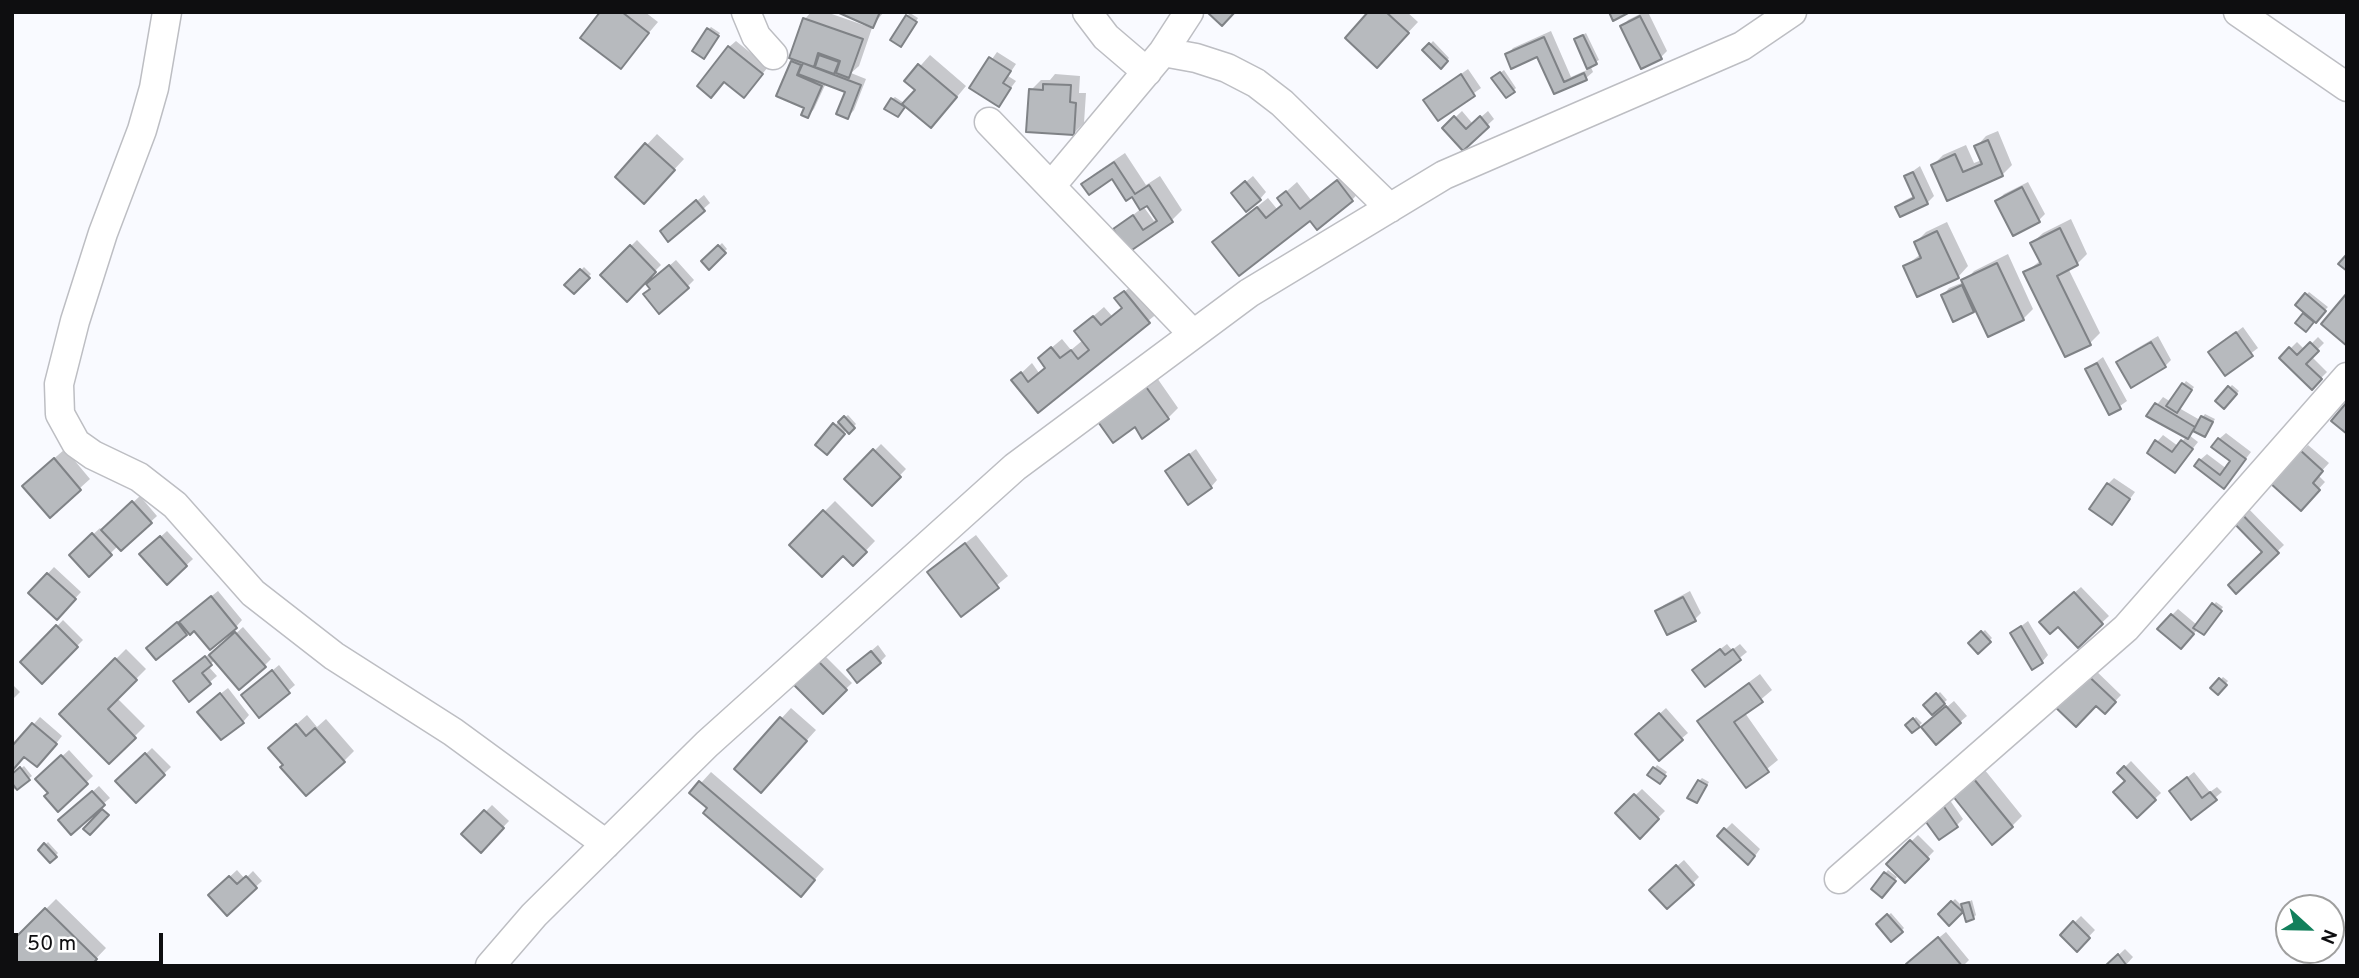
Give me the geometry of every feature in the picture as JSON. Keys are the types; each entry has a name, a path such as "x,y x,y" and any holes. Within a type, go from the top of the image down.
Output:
{"street":[{"path":"167,12 154,88 142,130 103,233 75,321 59,384 60,414 76,443 93,455 139,477 175,505 253,593 334,656 453,732 606,844"},
{"path":"746,12 756,36 773,55"},
{"path":"1087,12 1106,37 1155,62 1206,61 1256,83 1282,103 1390,208"},
{"path":"1051,186 1155,62 1189,12"},
{"path":"491,966 534,915 707,744 1015,467 1193,334 1249,293 1444,175 1742,46 1792,12"},
{"path":"2238,12 2347,87"},
{"path":"989,122 1193,334"},
{"path":"1839,879 2126,628 2347,377"}],"building":[{"path":"600,12 622,12 649,33 621,69 580,38"},
{"path":"837,12 880,12 873,28"},
{"path":"1207,12 1235,12 1222,26"},
{"path":"1368,12 1386,12 1409,33 1377,68 1345,38"},
{"path":"1609,12 1630,12 1613,21"},
{"path":"906,15 917,22 901,47 890,40"},
{"path":"1640,16 1662,59 1641,69 1620,26"},
{"path":"803,18 863,39 849,78 836,73 840,61 818,53 814,67 789,58"},
{"path":"707,28 719,36 704,59 692,51"},
{"path":"1583,35 1597,64 1587,69 1574,39"},
{"path":"1544,37 1564,82 1584,73 1587,80 1554,94 1537,57 1511,69 1505,54"},
{"path":"1429,43 1448,61 1441,69 1422,50"},
{"path":"728,46 763,74 744,98 724,82 711,98 697,86"},
{"path":"819,55 839,62 834,74 815,67"},
{"path":"989,57 1011,71 1003,83 1011,88 999,107 969,88"},
{"path":"791,61 801,65 797,75 822,86 808,118 801,115 804,108 776,96"},
{"path":"803,63 861,85 848,119 836,114 845,92 798,74"},
{"path":"918,64 957,97 931,128 902,104 915,90 904,81"},
{"path":"1500,72 1515,92 1506,98 1491,78"},
{"path":"1461,74 1475,96 1438,121 1423,100"},
{"path":"1043,84 1071,85 1070,102 1076,103 1074,135 1026,132 1029,89 1043,90"},
{"path":"891,98 905,107 898,117 884,109"},
{"path":"1454,116 1466,129 1480,116 1489,127 1463,151 1442,128"},
{"path":"1988,140 2003,176 1947,201 1931,165 1955,154 1963,172 1982,164 1974,146"},
{"path":"645,143 675,170 644,204 615,177"},
{"path":"1114,162 1135,194 1149,185 1173,222 1129,252 1113,229 1133,215 1143,230 1157,221 1147,206 1140,210 1132,197 1126,201 1112,179 1089,195 1081,184"},
{"path":"1913,172 1928,204 1900,217 1895,207 1914,198 1904,176"},
{"path":"1337,180 1353,201 1317,230 1310,221 1239,276 1212,242 1257,207 1266,218 1282,205 1277,198 1286,191 1300,209"},
{"path":"1245,181 1261,200 1246,212 1231,193"},
{"path":"2022,187 2040,222 2013,236 1995,201"},
{"path":"696,200 705,211 668,242 660,231"},
{"path":"2060,228 2078,265 2057,276 2091,345 2065,357 2023,272 2041,264 2030,243"},
{"path":"1937,231 1959,278 1917,297 1903,266 1921,258 1914,242"},
{"path":"630,245 656,272 627,302 600,275"},
{"path":"718,245 726,253 709,270 701,261"},
{"path":"2347,254 2347,271 2338,264"},
{"path":"1997,263 2024,320 1988,337 1961,280"},
{"path":"669,265 689,288 659,314 643,294 650,289 646,284"},
{"path":"580,269 590,278 574,294 564,285"},
{"path":"1962,285 1974,312 1953,322 1941,295"},
{"path":"1124,291 1150,323 1038,413 1011,380 1021,372 1028,382 1045,368 1038,358 1051,347 1060,358 1071,350 1078,359 1089,350 1074,331 1093,316 1101,325 1122,308 1114,298"},
{"path":"2305,293 2326,311 2316,323 2295,305"},
{"path":"2347,293 2347,346 2321,324"},
{"path":"2303,313 2314,322 2306,332 2295,323"},
{"path":"2236,332 2253,356 2225,376 2208,352"},
{"path":"2151,342 2166,367 2131,388 2116,362"},
{"path":"2310,342 2319,351 2306,364 2322,379 2312,390 2279,358 2289,347 2297,355"},
{"path":"2097,363 2121,409 2109,415 2085,369"},
{"path":"2182,383 2192,390 2177,413 2166,406"},
{"path":"1144,384 1169,419 1142,439 1135,427 1113,443 1096,419"},
{"path":"2228,386 2237,394 2224,409 2215,401"},
{"path":"2347,402 2347,434 2331,421"},
{"path":"2155,403 2195,427 2188,439 2146,416"},
{"path":"844,416 855,428 849,434 838,422"},
{"path":"2201,416 2213,422 2205,437 2193,431"},
{"path":"833,423 845,434 827,455 815,445"},
{"path":"2218,438 2246,459 2224,489 2194,466 2199,459 2220,475 2230,461 2211,447"},
{"path":"2155,440 2172,452 2181,440 2193,449 2175,473 2147,453"},
{"path":"873,449 901,477 872,506 844,479"},
{"path":"2300,450 2323,471 2313,483 2320,490 2301,511 2270,483"},
{"path":"1189,454 1212,488 1188,505 1165,471"},
{"path":"54,458 81,490 50,518 22,486"},
{"path":"2107,483 2130,499 2112,525 2089,509"},
{"path":"132,501 152,523 121,551 101,530"},
{"path":"2236,508 2279,553 2236,594 2228,585 2262,552 2227,516"},
{"path":"823,510 867,552 853,566 843,556 822,577 789,545"},
{"path":"92,533 112,555 89,577 69,555"},
{"path":"160,536 187,566 167,585 139,554"},
{"path":"965,543 999,588 961,617 927,572"},
{"path":"47,573 76,599 57,620 28,593"},
{"path":"2074,592 2103,624 2078,648 2058,627 2050,634 2039,622"},
{"path":"211,596 237,628 210,650 194,631 190,635 179,622"},
{"path":"1683,597 1696,621 1667,635 1655,611"},
{"path":"2212,603 2222,611 2204,635 2193,628"},
{"path":"2171,614 2194,634 2181,649 2157,629"},
{"path":"177,622 187,635 156,660 146,648"},
{"path":"56,625 78,647 42,684 20,662"},
{"path":"2021,626 2043,663 2032,670 2010,633"},
{"path":"1981,631 1991,642 1978,654 1968,643"},
{"path":"235,632 266,667 239,690 209,655"},
{"path":"1720,649 1725,655 1733,649 1741,660 1705,687 1692,670"},
{"path":"871,651 881,663 857,683 847,670"},
{"path":"205,656 212,665 202,673 211,684 189,702 173,681"},
{"path":"115,658 137,680 108,709 136,738 109,764 59,714"},
{"path":"818,661 847,690 823,714 794,685"},
{"path":"272,670 290,693 259,718 241,695"},
{"path":"2082,670 2116,702 2105,714 2096,706 2076,727 2051,703"},
{"path":"2219,678 2227,685 2218,695 2210,688"},
{"path":"1749,683 1763,702 1734,722 1769,772 1746,788 1697,721"},
{"path":"220,693 244,723 221,740 197,712"},
{"path":"1936,693 1945,704 1932,715 1923,705"},
{"path":"1946,706 1961,723 1936,745 1921,727"},
{"path":"1659,713 1683,740 1659,761 1635,734"},
{"path":"780,717 807,741 761,793 734,769"},
{"path":"1913,718 1920,727 1912,733 1905,725"},
{"path":"32,723 57,744 37,767 24,757 12,771 12,746"},
{"path":"296,724 306,736 315,728 345,762 306,796 280,767 283,765 268,748"},
{"path":"145,753 165,775 136,803 115,781"},
{"path":"61,755 88,784 58,812 44,796 48,793 35,779"},
{"path":"2124,766 2156,800 2137,818 2113,792 2125,781 2117,773"},
{"path":"20,767 30,780 17,790 12,783 12,774"},
{"path":"1653,767 1666,776 1660,784 1647,775"},
{"path":"1969,773 2013,827 1992,845 1948,790"},
{"path":"2187,777 2202,798 2210,792 2217,800 2191,820 2169,791"},
{"path":"1698,780 1707,785 1697,803 1687,798"},
{"path":"699,781 815,880 801,897 703,813 707,808 689,793"},
{"path":"92,791 105,805 71,835 58,820"},
{"path":"1634,794 1659,819 1640,839 1615,813"},
{"path":"1940,801 1958,827 1939,840 1921,815"},
{"path":"102,809 109,815 90,835 83,829"},
{"path":"484,810 504,828 481,853 461,834"},
{"path":"1724,828 1755,856 1748,865 1717,836"},
{"path":"1910,840 1929,859 1905,883 1886,864"},
{"path":"44,843 57,857 50,863 38,850"},
{"path":"1676,865 1694,885 1667,909 1649,890"},
{"path":"1884,872 1896,881 1882,898 1871,889"},
{"path":"229,876 237,884 246,876 257,888 227,916 208,895"},
{"path":"1951,901 1963,912 1949,926 1938,914"},
{"path":"1969,902 1974,919 1966,922 1961,904"},
{"path":"45,908 97,959 91,966 12,966 12,941"},
{"path":"1887,914 1903,932 1891,942 1876,924"},
{"path":"2073,921 2090,938 2077,952 2060,935"},
{"path":"1938,937 1962,966 1906,964"},
{"path":"2118,954 2127,966 2105,966"}]}
